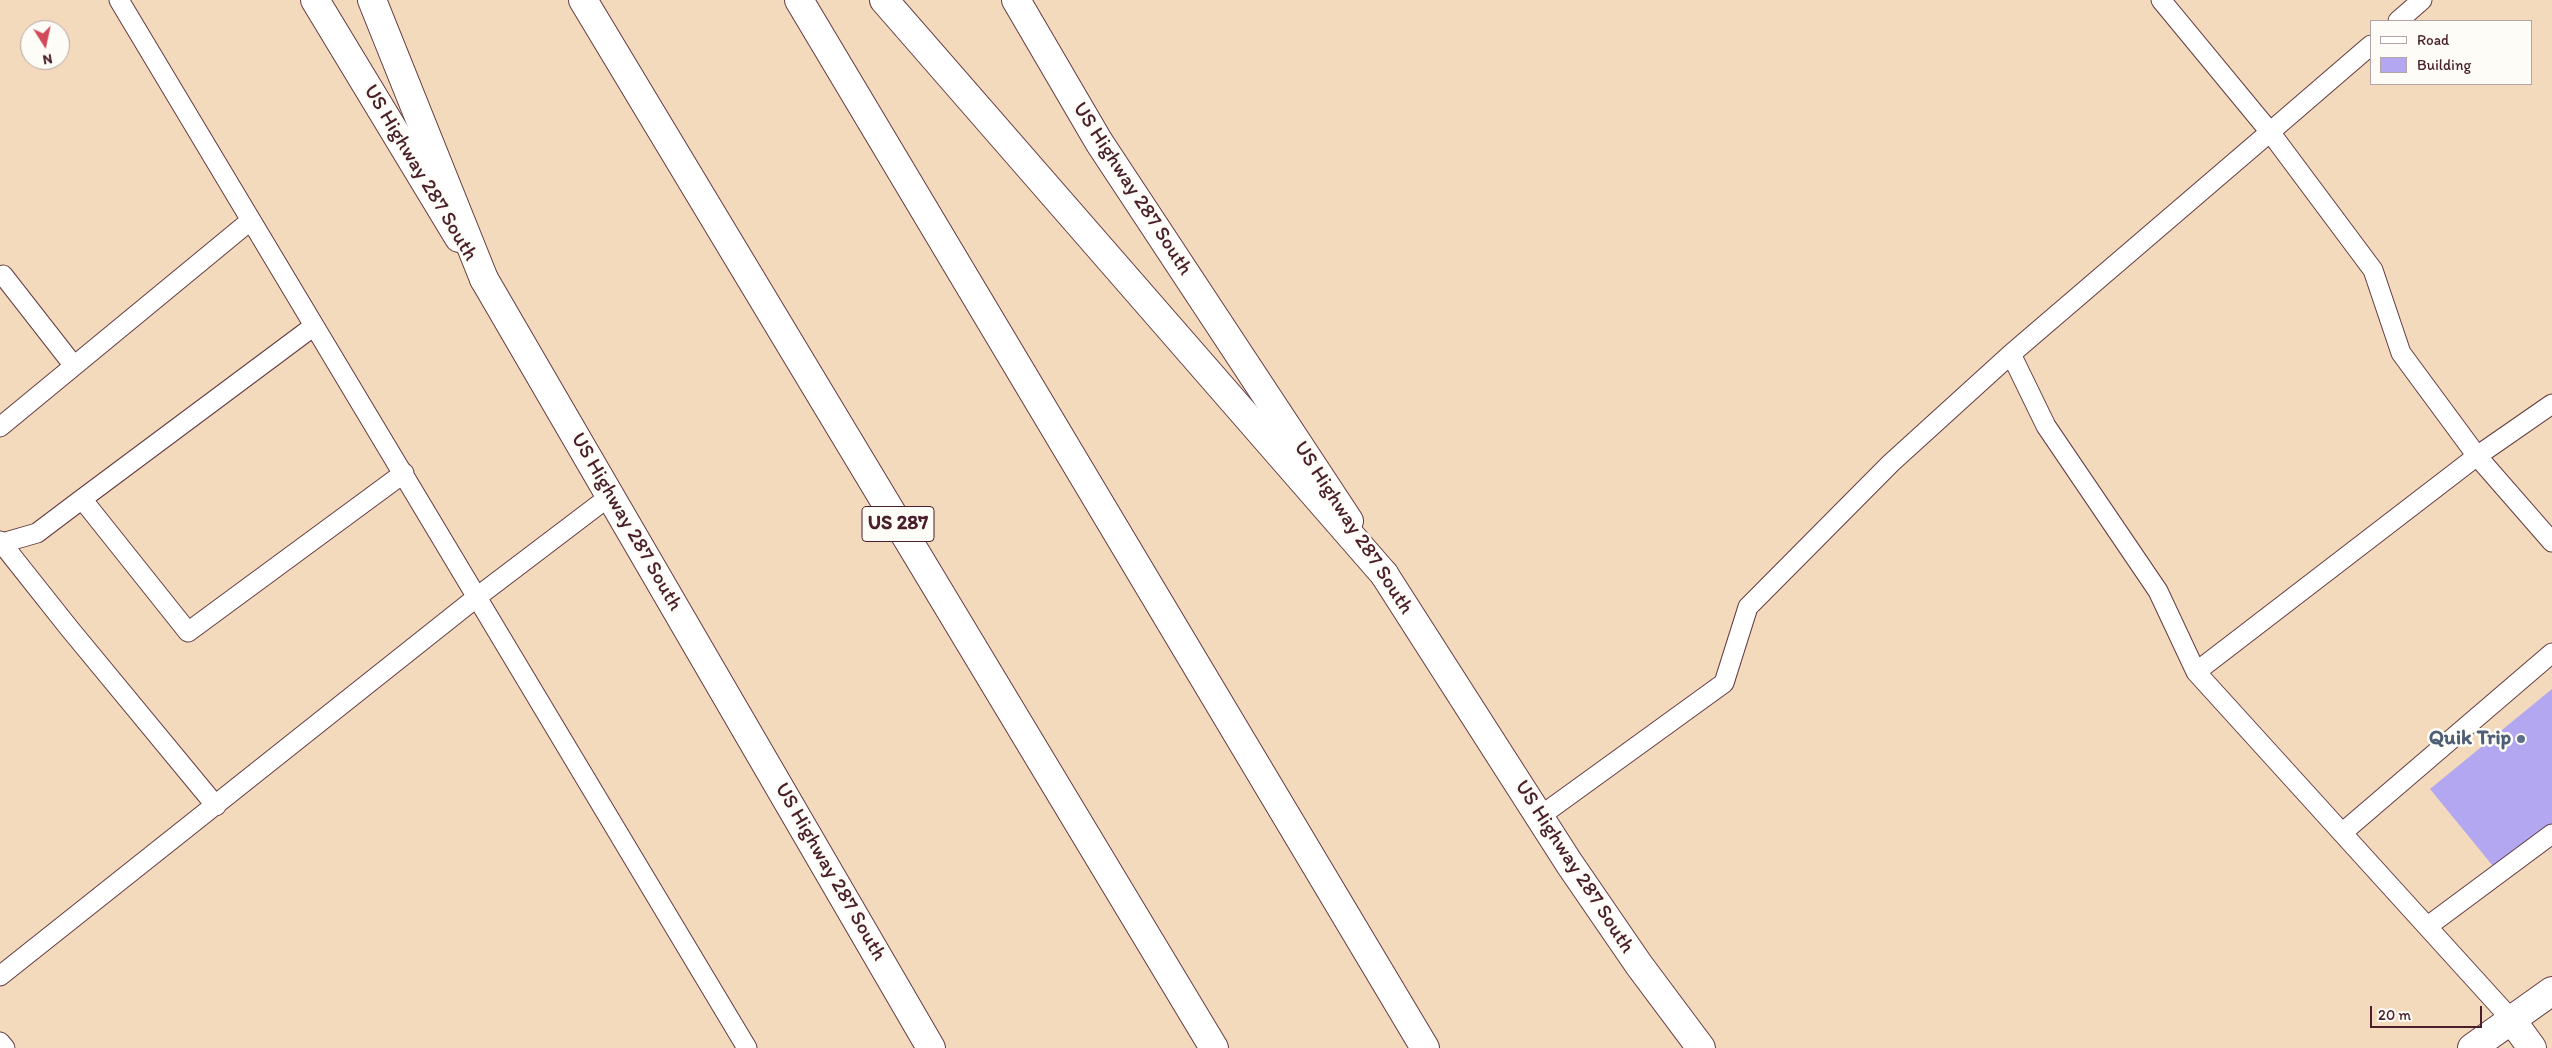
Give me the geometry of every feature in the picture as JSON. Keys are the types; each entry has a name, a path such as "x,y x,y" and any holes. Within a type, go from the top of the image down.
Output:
{"main road":[{"name":"US Highway 287 South","path":"315,0 484,280 930,1048"},
{"path":"372,0 484,280"},
{"name":"US 287","path":"583,0 1214,1048"},
{"path":"799,0 1425,1048"},
{"path":"884,0 1384,574"},
{"name":"US Highway 287 South","path":"1016,0 1099,142 1384,574 1539,817 1639,966 1701,1048"},
{"path":"2472,1048 2552,991"},
{"path":"2511,1019 2532,1048"}],"lane":[{"path":"119,0 747,1048"},
{"path":"2161,0 2270,132 2373,270 2401,353 2477,456 2552,542"},
{"path":"2399,20 2422,0"},
{"path":"1539,817 1724,684 1748,607 1891,463 2011,354 2370,46"},
{"path":"0,427 250,221"},
{"path":"0,277 3,275 74,366"},
{"path":"216,806 69,628 1,542 36,533 314,326"},
{"path":"2011,354 2046,426 2158,591 2196,672 2511,1019"},
{"path":"2196,672 2477,456 2552,404"},
{"path":"82,499 188,632 404,473"},
{"path":"0,976 477,597 610,496"},
{"path":"2342,833 2552,653"},
{"path":"2428,926 2552,834"},
{"path":"0,1042 5,1048"}],"building":[{"name":"Quik Trip","path":"2552,689 2552,826 2497,871 2430,789"}],"place":[{"name":"Quik Trip","path":"2521,739"}]}
